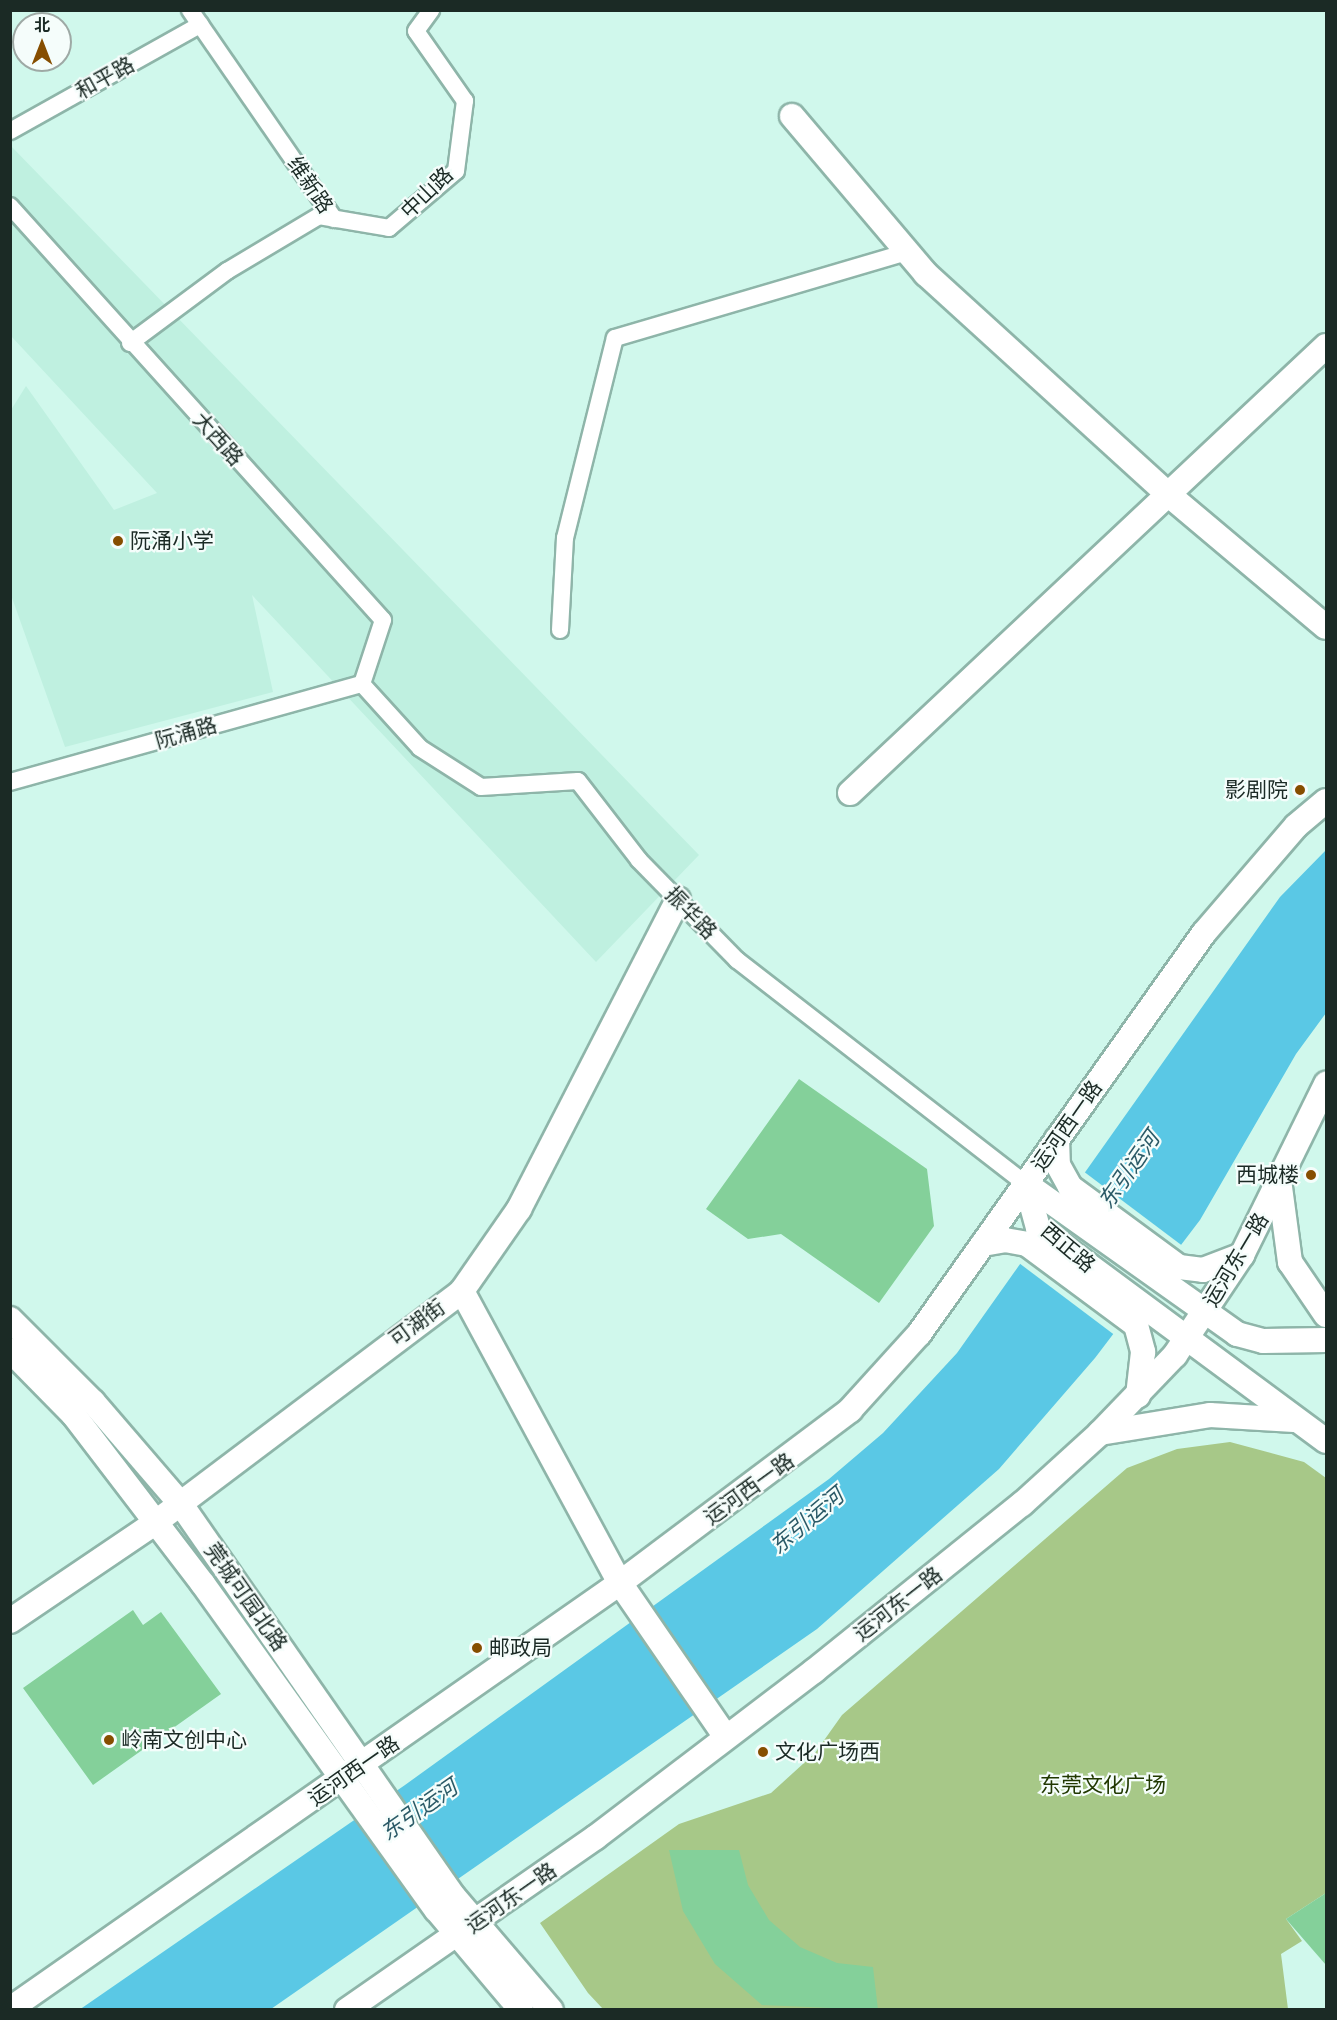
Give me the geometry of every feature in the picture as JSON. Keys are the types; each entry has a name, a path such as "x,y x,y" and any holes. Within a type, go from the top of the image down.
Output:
{"street":[{"name":"维新路","path":"190,10 334,219"},
{"name":"中山路","path":"334,219 389,228 456,171 465,101 416,31 431,10"},
{"name":"和平路","path":"10,131 200,25"},
{"path":"792,116 907,252 1169,495 1326,627"},
{"name":"大西路","path":"10,206 130,343 383,620 362,684"},
{"name":"维新路","path":"130,343 227,271 319,216 334,219"},
{"path":"560,630 565,538 615,338 907,252"},
{"path":"850,793 1326,346"},
{"name":"阮涌路","path":"10,782 362,684"},
{"name":"振华路","path":"362,684 420,748 481,787 578,781 678,899 737,960 1026,1184"},
{"name":"运河西一路","path":"10,2009 353,1772 620,1583 850,1410 919,1334 1057,1139 1250,876 1326,801"},
{"name":"可湖街","path":"10,1621 156,1522 462,1291 519,1209 678,899"},
{"name":"运河东一路","path":"347,2010 467,1929 726,1737 965,1551 1100,1433 1138,1395 1187,1337 1242,1255 1280,1185 1326,1084"},
{"path":"1057,1139 1063,1195"},
{"name":"西正路","path":"1326,1341 1250,1340 1204,1312 1172,1276 1063,1195 1026,1184 1033,1236 1142,1317 1187,1337 1296,1421 1326,1441"},
{"path":"1280,1185 1290,1262 1326,1315"},
{"path":"983,1244 1033,1236"},
{"path":"1172,1276 1214,1268 1242,1255"},
{"path":"462,1291 620,1583 726,1737"},
{"path":"1138,1395 1143,1352 1142,1317"},
{"name":"莞城可园北路","path":"10,1319 93,1402 180,1503 353,1772"},
{"name":"莞城可园北路","path":"10,1350 73,1414 353,1772 445,1903 467,1929"},
{"path":"1100,1433 1210,1415 1296,1421"},
{"path":"467,1929 521,2010"},
{"path":"467,1929 551,2010"}],"shaded area":[{"path":"11,146 699,855 596,962 252,595 273,692 65,747 11,595 11,410 26,386 114,510 157,493 11,336"}],"green space":[{"name":"东莞文化广场","path":"1230,1442 1304,1462 1326,1478 1326,1893 1286,1919 1302,1941 1281,1954 1288,2009 603,2009 588,1993 540,1923 679,1824 771,1793 815,1753 842,1715 1127,1468 1177,1449"}],"water":[{"name":"东引运河","path":"1326,850 1326,1013 1296,1054 1200,1220 1095,1358 999,1469 817,1629 271,2009 79,2010 405,1785 829,1479 883,1433 957,1353 1280,897"}],"pier":[{"path":"1083,1171 1184,1247 1116,1336 1016,1260"}],"building":[{"path":"799,1079 927,1169 934,1226 879,1303 781,1234 748,1239 706,1209"},
{"name":"岭南文创中心","path":"133,1610 143,1625 161,1612 221,1694 93,1785 23,1688"},
{"path":"669,1850 739,1850 748,1885 769,1920 800,1947 837,1963 873,1967 878,2010 762,2005 715,1964 683,1911"},
{"path":"1326,1893 1326,1965 1286,1919"}],"place":[{"name":"阮涌小学","path":"118,541"},
{"name":"影剧院","path":"1300,790"},
{"name":"西城楼","path":"1311,1175"},
{"name":"邮政局","path":"477,1648"},
{"name":"岭南文创中心","path":"109,1740"},
{"name":"文化广场西","path":"763,1752"}]}
